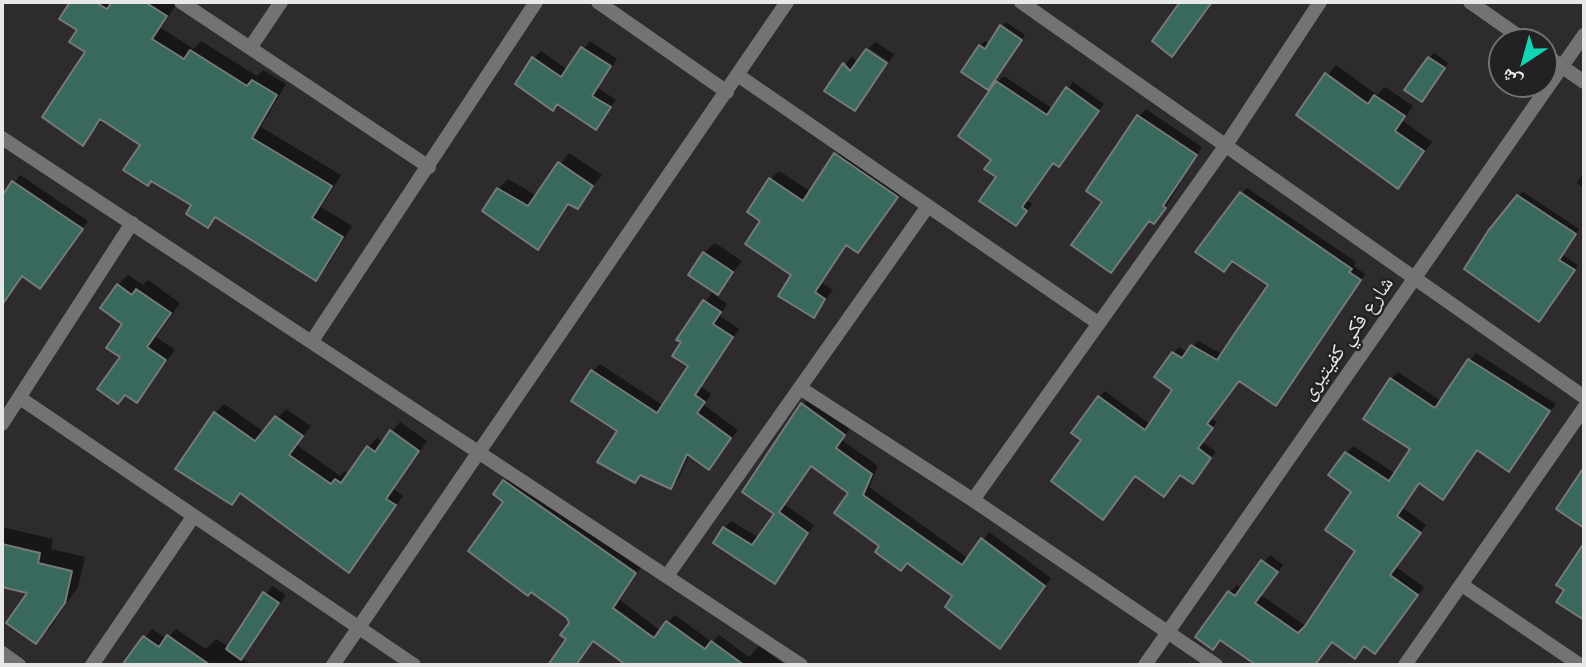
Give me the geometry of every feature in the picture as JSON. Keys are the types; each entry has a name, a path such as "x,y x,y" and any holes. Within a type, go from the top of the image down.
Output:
{"street":[{"path":"181,2 429,167"},
{"path":"250,48 281,2"},
{"path":"312,341 536,2"},
{"path":"598,2 727,92"},
{"path":"333,665 787,2"},
{"path":"1021,2 1414,281 1584,397"},
{"path":"973,500 1226,145 1320,2"},
{"path":"1470,2 1507,28"},
{"name":"شارع فكي كفيتيرى","path":"1146,665 1584,35"},
{"path":"1558,64 1584,82"},
{"path":"738,76 1098,323"},
{"path":"2,138 801,665"},
{"path":"667,576 928,206"},
{"path":"2,424 132,223"},
{"path":"800,388 973,500 1216,665"},
{"path":"20,398 414,665"},
{"path":"1405,665 1584,408"},
{"path":"92,665 193,517"},
{"path":"1462,585 1580,665"},
{"path":"2,653 19,665"}],"building":[{"path":"70,2 95,2 107,9 112,2 145,2 167,16 152,39 184,59 190,50 247,86 252,80 277,95 252,138 332,186 312,218 343,237 316,281 215,217 208,228 186,214 191,205 151,181 148,186 123,170 140,145 100,119 83,146 42,117 85,52 69,42 77,30 59,19"},
{"path":"1180,2 1212,2 1172,57 1152,41"},
{"path":"1000,25 1022,40 988,90 961,72 979,45 985,49"},
{"path":"581,47 611,66 592,96 611,107 596,130 557,104 553,111 515,84 532,57 561,77"},
{"path":"866,49 887,63 855,111 824,91 843,63 850,71"},
{"path":"1428,57 1445,68 1422,102 1404,90"},
{"path":"1325,73 1368,104 1374,95 1405,116 1395,131 1424,151 1398,189 1296,115"},
{"path":"996,81 1047,115 1066,87 1099,111 1059,167 1053,163 1022,207 1027,211 1016,226 979,201 996,177 984,169 991,160 958,136"},
{"path":"1137,115 1197,155 1163,206 1166,208 1154,224 1149,221 1111,273 1071,245 1102,202 1086,191"},
{"path":"834,153 898,197 858,253 846,245 815,292 825,299 814,318 778,296 791,275 745,244 760,221 747,212 769,178 803,201"},
{"path":"558,162 593,186 578,209 568,204 538,250 482,211 497,188 528,206"},
{"path":"12,181 83,229 40,289 22,276 2,305 2,196"},
{"path":"1240,192 1352,269 1349,272 1361,280 1276,406 1239,381 1207,424 1213,428 1198,448 1211,458 1193,484 1180,475 1164,497 1135,476 1103,520 1051,481 1081,440 1071,433 1098,396 1145,430 1172,390 1154,377 1172,352 1182,358 1191,345 1217,360 1268,285 1232,261 1224,272 1195,252"},
{"path":"1517,195 1576,234 1559,260 1575,270 1539,322 1464,269 1488,231"},
{"path":"703,252 733,272 718,295 688,275"},
{"path":"117,284 132,295 136,289 171,313 147,347 166,360 137,403 125,395 118,404 97,389 120,357 106,348 122,324 100,308"},
{"path":"703,300 721,312 713,324 733,337 695,395 705,402 697,413 731,438 709,470 687,454 671,489 640,475 635,483 597,462 617,431 571,401 591,370 657,413 688,366 672,356 681,342 676,340"},
{"path":"1468,359 1550,411 1509,472 1477,450 1443,500 1419,483 1397,516 1421,533 1390,575 1418,595 1375,654 1364,646 1355,659 1332,642 1315,665 1256,665 1220,640 1213,650 1195,637 1228,591 1235,596 1261,560 1278,572 1255,603 1298,633 1305,626 1355,551 1325,530 1351,492 1328,475 1345,452 1389,481 1410,449 1363,419 1390,378 1435,408"},
{"path":"801,403 845,435 836,448 872,474 863,495 962,565 981,538 1045,586 1000,649 945,607 952,596 907,563 901,571 875,552 879,546 834,513 848,493 811,466 779,512 808,533 775,584 713,543 723,527 752,545 774,514 742,492"},
{"path":"214,412 255,441 275,416 303,436 289,455 331,484 335,479 341,483 367,446 375,452 390,430 419,451 386,499 396,505 349,573 240,493 232,505 175,469"},
{"path":"1584,467 1584,528 1556,509"},
{"path":"503,480 636,573 613,608 654,638 666,621 705,649 711,641 744,665 626,665 593,641 576,665 548,665 566,639 560,635 569,623 567,618 531,592 528,596 468,551 503,502 493,494"},
{"path":"1584,543 1584,620 1556,602 1564,590 1556,585"},
{"path":"2,544 40,553 38,563 72,571 65,603 36,644 6,623 27,593 2,587"},
{"path":"263,592 279,603 241,660 226,649"},
{"path":"167,635 210,665 122,665 143,636 159,647"}]}
